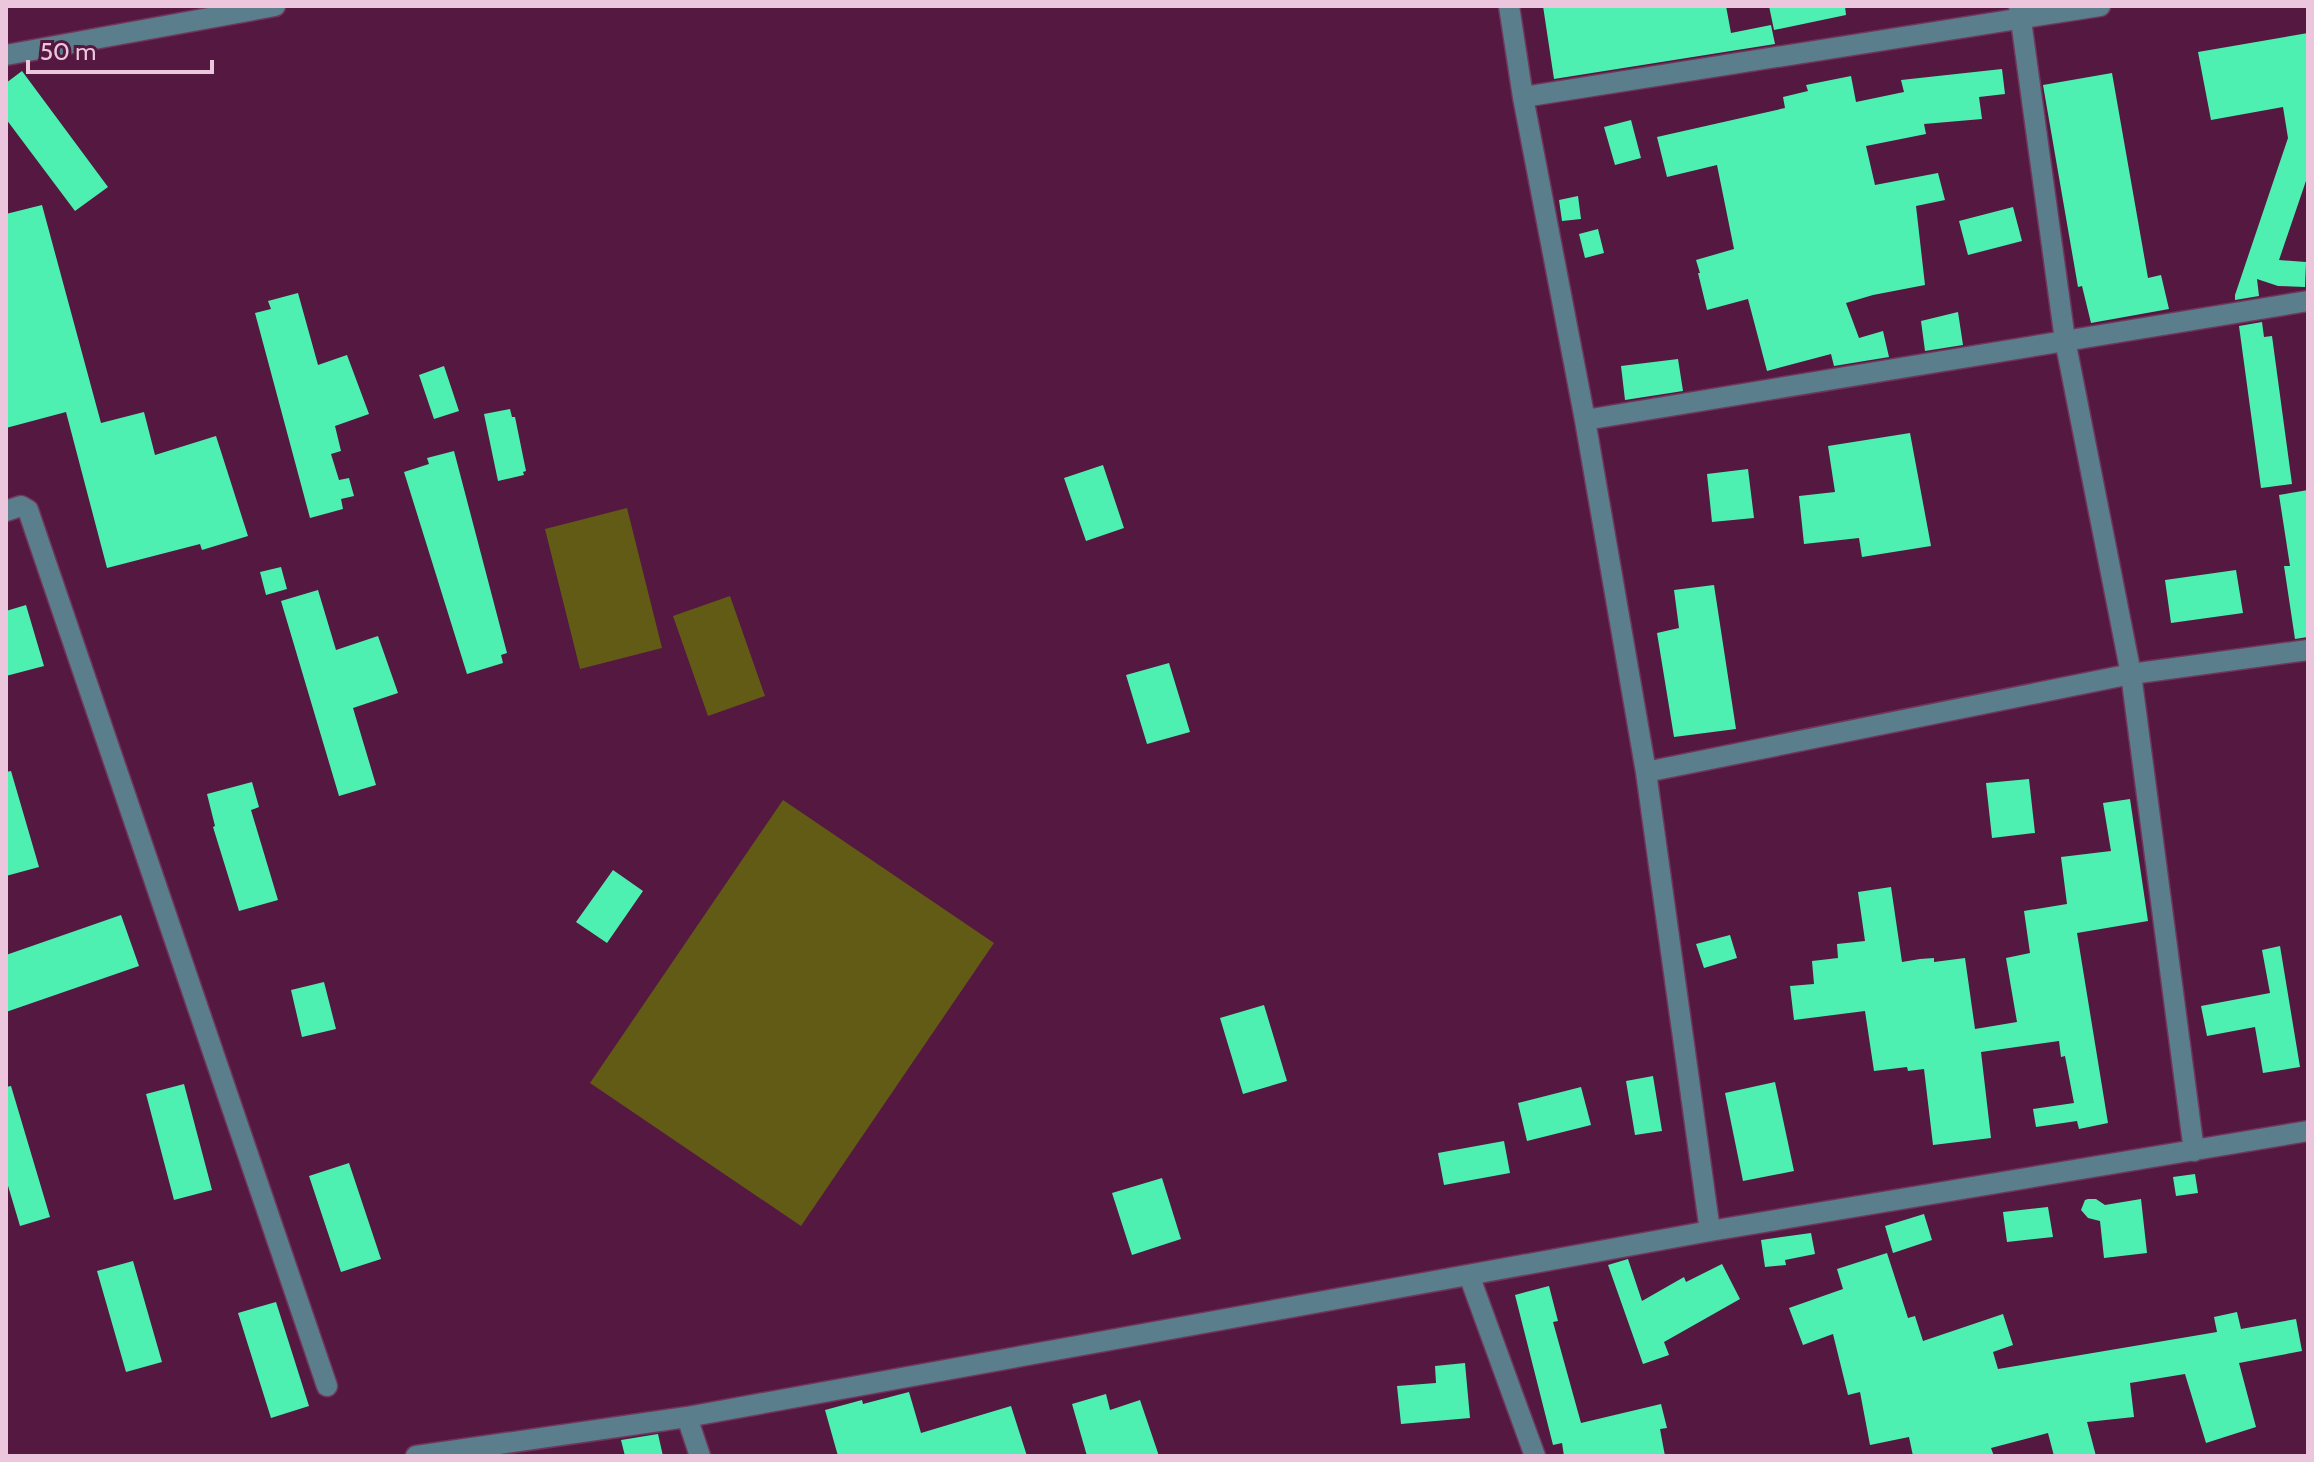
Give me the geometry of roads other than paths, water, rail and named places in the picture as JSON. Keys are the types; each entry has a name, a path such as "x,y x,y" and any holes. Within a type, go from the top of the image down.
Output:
{"street":[{"path":"6,55 249,8 275,6"},
{"path":"1509,6 1646,772 1710,1231"},
{"path":"1523,97 2020,13 2100,6"},
{"path":"2020,13 2065,340 2131,674 2194,1151"},
{"path":"1585,420 2308,301"},
{"path":"6,511 21,506 28,510 327,1386"},
{"path":"1646,772 2131,674 2308,650"},
{"path":"416,1456 687,1417 1710,1231 2308,1131"},
{"path":"1469,1275 1535,1456"},
{"path":"687,1417 700,1456"}]}
